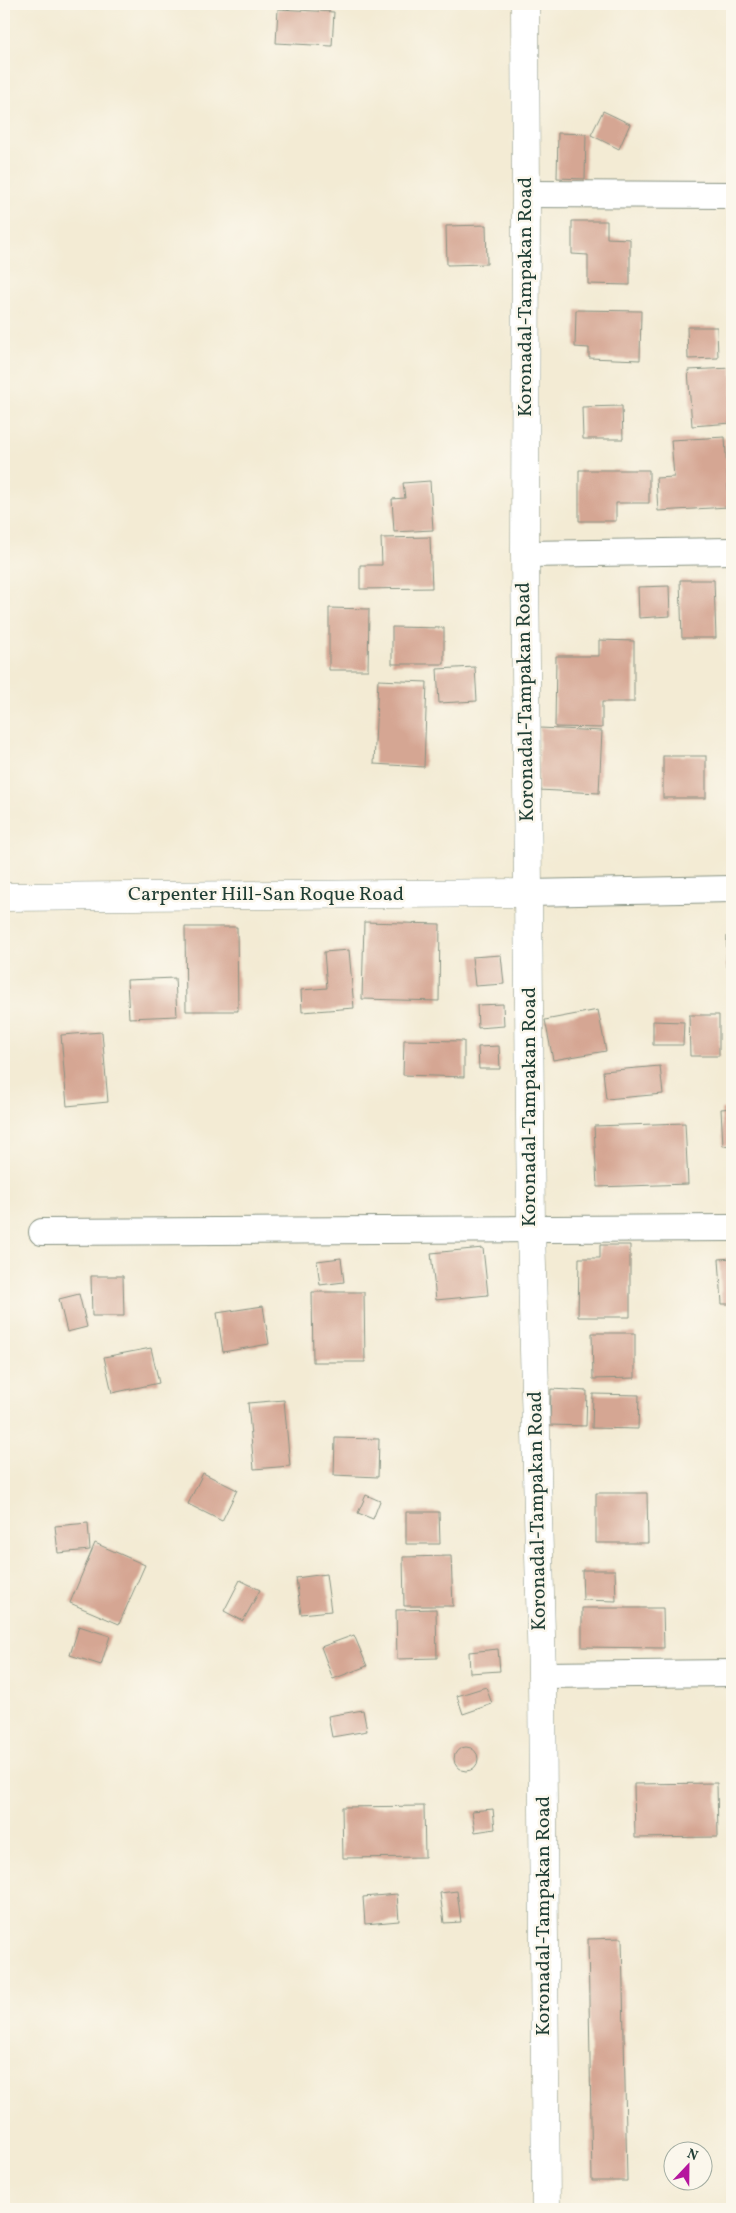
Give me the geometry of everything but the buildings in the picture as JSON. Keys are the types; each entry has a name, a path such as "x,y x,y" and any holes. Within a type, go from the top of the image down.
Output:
{"main road":[{"name":"Koronadal-Tampakan Road","path":"524,4 526,194 525,554 531,1228 542,1675 546,2209"},
{"name":"Carpenter Hill-San Roque Road","path":"4,897 528,893"}],"street":[{"path":"526,194 732,195"},
{"path":"525,554 732,551"},
{"path":"528,893 732,888"},
{"path":"42,1232 732,1228"},
{"path":"542,1675 732,1672"}]}
